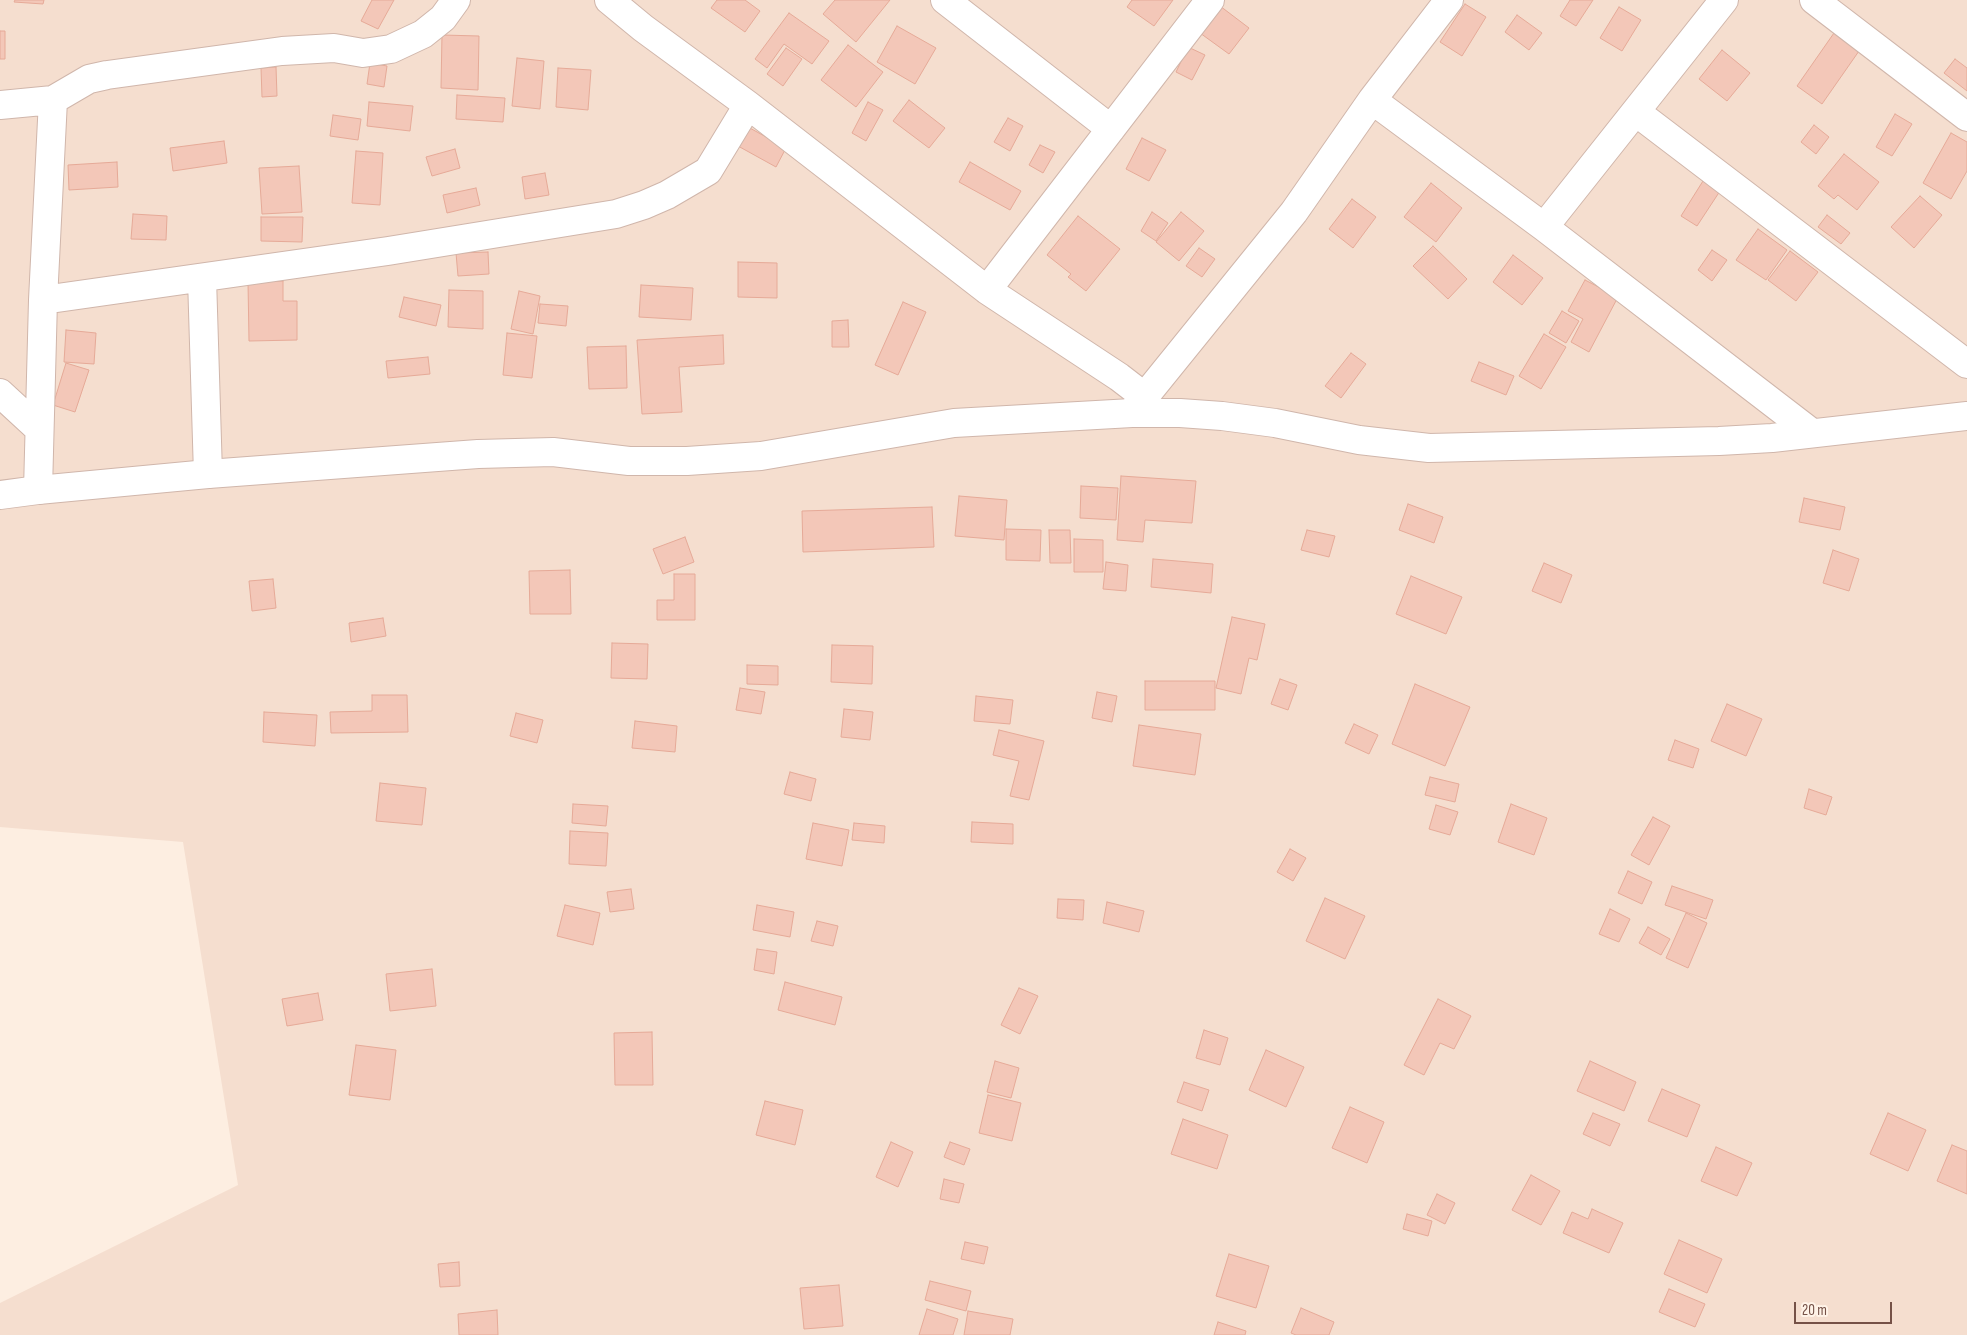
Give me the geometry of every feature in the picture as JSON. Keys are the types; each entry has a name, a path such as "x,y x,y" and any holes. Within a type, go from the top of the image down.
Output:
{"street":[{"path":"0,105 53,100 89,79 107,75 282,51 334,48 363,53 392,49 423,34 443,18 456,0"},
{"path":"610,0 643,28 748,105 987,290 1119,377 1138,405"},
{"path":"945,0 1112,129"},
{"path":"987,290 1210,0"},
{"path":"1138,405 1294,212 1372,100 1449,0"},
{"path":"1544,227 1724,0"},
{"path":"1814,0 1967,117"},
{"path":"38,490 43,300 53,100"},
{"path":"1372,100 1544,227 1812,433"},
{"path":"43,300 397,250 616,214 667,195 708,171 748,105"},
{"path":"1636,112 1967,364"},
{"path":"202,278 208,474"},
{"path":"0,393 39,429"},
{"path":"0,495 208,474 478,454 552,452 629,461 687,461 761,456 954,423 1138,405 1180,413 1275,423 1359,440 1429,448 1772,438 1967,416"}],"shaded area":[{"path":"0,0 1967,0 1967,1335 0,1335 0,1303 238,1185 183,842 0,827"}],"building":[{"path":"15,0 44,0 43,4 14,2"},
{"path":"372,0 394,0 378,29 361,21"},
{"path":"717,0 745,0 760,11 745,32 711,8"},
{"path":"835,0 890,0 856,42 823,14"},
{"path":"1132,0 1173,0 1154,26 1127,7"},
{"path":"1570,0 1593,0 1576,26 1560,16"},
{"path":"1465,4 1486,17 1462,56 1440,42"},
{"path":"1220,6 1249,28 1229,54 1200,33"},
{"path":"1619,7 1641,20 1622,51 1600,38"},
{"path":"789,13 829,41 812,64 784,44 767,68 755,59"},
{"path":"1517,15 1542,33 1529,50 1505,32"},
{"path":"897,26 936,48 915,84 877,62"},
{"path":"0,31 5,31 5,59 0,59"},
{"path":"1834,33 1859,51 1822,104 1797,86"},
{"path":"442,35 479,36 478,90 441,88"},
{"path":"848,45 883,72 856,107 821,80"},
{"path":"1188,47 1205,55 1192,80 1176,72"},
{"path":"786,48 802,59 783,86 767,74"},
{"path":"1722,50 1750,73 1727,101 1699,79"},
{"path":"517,58 544,61 540,109 512,106"},
{"path":"1955,59 1967,68 1967,91 1944,73"},
{"path":"370,63 387,66 384,87 367,84"},
{"path":"276,67 277,96 262,97 261,68"},
{"path":"558,68 591,70 588,110 556,107"},
{"path":"457,95 505,98 503,122 456,119"},
{"path":"909,100 945,128 929,148 893,121"},
{"path":"369,102 413,106 410,131 367,126"},
{"path":"868,102 883,110 866,141 852,133"},
{"path":"1895,114 1912,124 1892,156 1876,147"},
{"path":"333,115 361,119 358,140 330,136"},
{"path":"1008,118 1023,126 1010,151 994,142"},
{"path":"1814,125 1829,137 1816,154 1801,142"},
{"path":"748,127 786,148 776,167 738,146"},
{"path":"1951,133 1967,142 1967,171 1951,199 1923,183"},
{"path":"1142,138 1166,150 1149,181 1126,169"},
{"path":"224,141 227,163 173,171 170,148"},
{"path":"1040,145 1055,152 1043,173 1029,165"},
{"path":"455,149 460,168 432,176 426,157"},
{"path":"356,151 383,153 380,205 352,203"},
{"path":"1844,154 1879,182 1857,210 1838,195 1834,199 1818,186"},
{"path":"117,162 118,187 69,190 68,165"},
{"path":"970,162 1021,191 1010,210 959,182"},
{"path":"299,166 302,212 262,214 259,168"},
{"path":"545,173 549,195 525,199 522,177"},
{"path":"1703,181 1720,191 1697,226 1681,216"},
{"path":"1431,183 1462,208 1436,242 1404,217"},
{"path":"476,188 480,205 447,213 443,195"},
{"path":"1920,196 1942,215 1914,248 1891,227"},
{"path":"1352,199 1376,217 1353,248 1329,229"},
{"path":"1152,212 1168,223 1156,241 1141,231"},
{"path":"1181,212 1204,231 1179,261 1156,242"},
{"path":"133,214 167,216 166,240 131,239"},
{"path":"1827,215 1850,233 1841,244 1818,227"},
{"path":"1078,216 1120,249 1086,291 1068,277 1071,274 1047,255"},
{"path":"261,217 303,217 302,242 261,241"},
{"path":"1758,229 1787,250 1766,280 1736,260"},
{"path":"1433,246 1467,279 1448,299 1413,266"},
{"path":"1199,248 1215,259 1202,277 1186,266"},
{"path":"1712,250 1727,260 1712,281 1698,270"},
{"path":"1790,251 1818,272 1796,301 1768,280"},
{"path":"488,252 489,274 458,276 456,253"},
{"path":"1513,255 1543,278 1522,305 1493,282"},
{"path":"738,262 777,263 777,298 738,297"},
{"path":"1585,280 1618,297 1589,352 1571,342 1583,319 1568,311"},
{"path":"283,281 283,301 297,301 297,340 249,341 248,282"},
{"path":"641,285 693,288 691,320 639,317"},
{"path":"449,290 483,291 483,329 448,327"},
{"path":"519,291 540,296 533,334 511,329"},
{"path":"404,297 441,305 436,326 399,317"},
{"path":"903,302 926,312 898,375 875,365"},
{"path":"540,304 568,306 566,326 538,323"},
{"path":"1562,311 1579,321 1566,343 1549,333"},
{"path":"848,320 849,347 832,347 832,321"},
{"path":"66,330 96,333 94,364 64,362"},
{"path":"507,333 537,336 532,378 503,375"},
{"path":"1544,334 1566,347 1541,389 1519,376"},
{"path":"723,335 724,364 679,367 682,412 642,414 637,340"},
{"path":"626,346 627,388 589,389 587,347"},
{"path":"1351,353 1366,364 1341,398 1325,386"},
{"path":"428,357 430,374 388,378 386,361"},
{"path":"1479,362 1514,376 1506,395 1471,381"},
{"path":"66,363 89,370 75,412 53,405"},
{"path":"1121,476 1196,481 1192,523 1145,520 1143,542 1117,540"},
{"path":"1081,486 1118,488 1116,520 1080,518"},
{"path":"959,496 1007,500 1004,540 955,536"},
{"path":"1804,498 1845,507 1840,530 1799,522"},
{"path":"1408,504 1443,517 1434,543 1399,530"},
{"path":"932,507 934,547 803,552 802,511"},
{"path":"1006,529 1041,530 1040,561 1006,560"},
{"path":"1049,530 1070,530 1071,563 1050,563"},
{"path":"1307,530 1335,536 1329,557 1301,550"},
{"path":"685,537 694,562 663,574 653,549"},
{"path":"1074,539 1103,540 1103,572 1074,572"},
{"path":"1833,550 1859,559 1849,591 1823,583"},
{"path":"1153,559 1213,564 1211,593 1151,587"},
{"path":"1106,562 1128,565 1126,591 1103,589"},
{"path":"1544,563 1572,575 1561,603 1532,591"},
{"path":"570,570 571,614 530,614 529,571"},
{"path":"674,574 695,574 695,620 657,620 657,600 674,600"},
{"path":"1411,576 1462,597 1446,634 1396,614"},
{"path":"273,579 276,608 252,611 249,581"},
{"path":"1232,617 1265,624 1257,660 1249,658 1241,694 1216,688"},
{"path":"383,618 386,636 351,642 349,623"},
{"path":"612,643 648,644 647,679 611,678"},
{"path":"832,645 873,646 872,684 831,682"},
{"path":"747,665 778,666 778,685 747,684"},
{"path":"1280,679 1297,685 1288,710 1271,704"},
{"path":"1145,681 1215,681 1215,710 1145,710"},
{"path":"1415,684 1470,707 1445,766 1392,744"},
{"path":"740,688 765,692 761,714 736,710"},
{"path":"1097,692 1117,696 1112,722 1092,718"},
{"path":"372,695 407,695 408,732 331,733 330,712 372,711"},
{"path":"976,696 1013,700 1010,724 974,721"},
{"path":"1727,704 1762,719 1746,756 1711,741"},
{"path":"844,709 873,712 870,740 841,737"},
{"path":"264,712 317,715 315,746 263,742"},
{"path":"516,713 543,720 537,743 510,736"},
{"path":"635,721 677,726 675,752 632,748"},
{"path":"1354,724 1378,735 1369,754 1345,743"},
{"path":"1139,725 1201,734 1195,775 1133,766"},
{"path":"999,730 1044,741 1029,800 1010,796 1019,761 993,755"},
{"path":"1675,740 1699,749 1693,768 1668,760"},
{"path":"790,772 816,779 811,801 784,794"},
{"path":"1430,777 1459,784 1455,802 1425,795"},
{"path":"380,783 426,788 422,825 376,821"},
{"path":"1809,789 1832,797 1826,815 1804,808"},
{"path":"573,804 608,806 606,826 572,823"},
{"path":"1511,804 1547,818 1534,855 1498,842"},
{"path":"1436,805 1458,812 1450,835 1429,829"},
{"path":"1653,817 1670,826 1649,865 1631,855"},
{"path":"972,822 1013,824 1013,844 971,842"},
{"path":"813,823 849,830 842,866 806,859"},
{"path":"854,823 885,826 884,843 852,840"},
{"path":"570,831 608,833 606,866 569,864"},
{"path":"1290,849 1306,858 1293,881 1277,872"},
{"path":"1628,871 1652,882 1642,904 1618,893"},
{"path":"1672,886 1713,900 1706,919 1665,905"},
{"path":"631,889 634,909 610,912 607,892"},
{"path":"1325,898 1365,916 1345,959 1306,941"},
{"path":"1058,899 1084,900 1083,920 1057,918"},
{"path":"1107,902 1144,911 1139,932 1103,923"},
{"path":"565,905 600,913 593,945 557,936"},
{"path":"757,905 794,912 790,937 753,930"},
{"path":"1610,909 1630,919 1619,942 1599,934"},
{"path":"1686,913 1707,923 1688,968 1666,958"},
{"path":"817,921 838,926 833,946 811,941"},
{"path":"1648,927 1670,939 1661,955 1639,943"},
{"path":"757,949 777,952 774,974 754,970"},
{"path":"432,969 436,1006 390,1011 386,974"},
{"path":"785,982 842,997 835,1025 778,1010"},
{"path":"1019,988 1038,996 1020,1034 1001,1025"},
{"path":"318,993 323,1020 287,1026 282,999"},
{"path":"1438,999 1471,1016 1454,1049 1440,1043 1424,1075 1404,1065"},
{"path":"1204,1030 1228,1038 1220,1065 1196,1058"},
{"path":"652,1032 653,1085 615,1085 614,1033"},
{"path":"356,1045 396,1050 390,1100 349,1095"},
{"path":"1266,1050 1304,1067 1286,1107 1249,1090"},
{"path":"995,1061 1019,1068 1011,1098 987,1092"},
{"path":"1590,1061 1636,1082 1624,1111 1577,1091"},
{"path":"1184,1082 1209,1090 1202,1111 1177,1102"},
{"path":"1662,1089 1700,1105 1687,1137 1648,1121"},
{"path":"988,1095 1021,1103 1012,1141 979,1133"},
{"path":"765,1101 803,1110 795,1145 756,1135"},
{"path":"1350,1107 1384,1122 1367,1163 1332,1148"},
{"path":"1593,1113 1620,1124 1610,1146 1583,1134"},
{"path":"1888,1113 1926,1130 1908,1171 1870,1154"},
{"path":"1183,1119 1228,1135 1217,1169 1171,1154"},
{"path":"891,1142 913,1152 898,1187 876,1177"},
{"path":"950,1142 970,1149 964,1165 944,1157"},
{"path":"1952,1145 1967,1151 1967,1194 1937,1181"},
{"path":"1716,1147 1752,1163 1737,1196 1701,1181"},
{"path":"1531,1175 1560,1191 1541,1225 1512,1210"},
{"path":"944,1179 964,1184 959,1203 940,1199"},
{"path":"1437,1194 1455,1203 1445,1224 1427,1215"},
{"path":"1592,1209 1623,1223 1609,1253 1563,1233 1572,1212 1588,1219"},
{"path":"1407,1214 1432,1221 1428,1236 1403,1229"},
{"path":"1679,1240 1722,1259 1707,1293 1664,1274"},
{"path":"965,1242 988,1247 984,1264 961,1259"},
{"path":"1229,1254 1269,1266 1256,1308 1216,1296"},
{"path":"459,1262 460,1286 440,1287 438,1264"},
{"path":"930,1281 971,1291 966,1311 925,1300"},
{"path":"839,1285 843,1326 804,1329 800,1288"},
{"path":"1669,1289 1705,1304 1695,1327 1659,1312"},
{"path":"1301,1308 1334,1322 1329,1335 1296,1335 1291,1333"},
{"path":"927,1309 958,1319 953,1335 919,1335"},
{"path":"497,1310 498,1335 459,1335 458,1314"},
{"path":"968,1311 1013,1319 1010,1335 964,1335"},
{"path":"1218,1322 1246,1331 1245,1335 1214,1335"}]}
